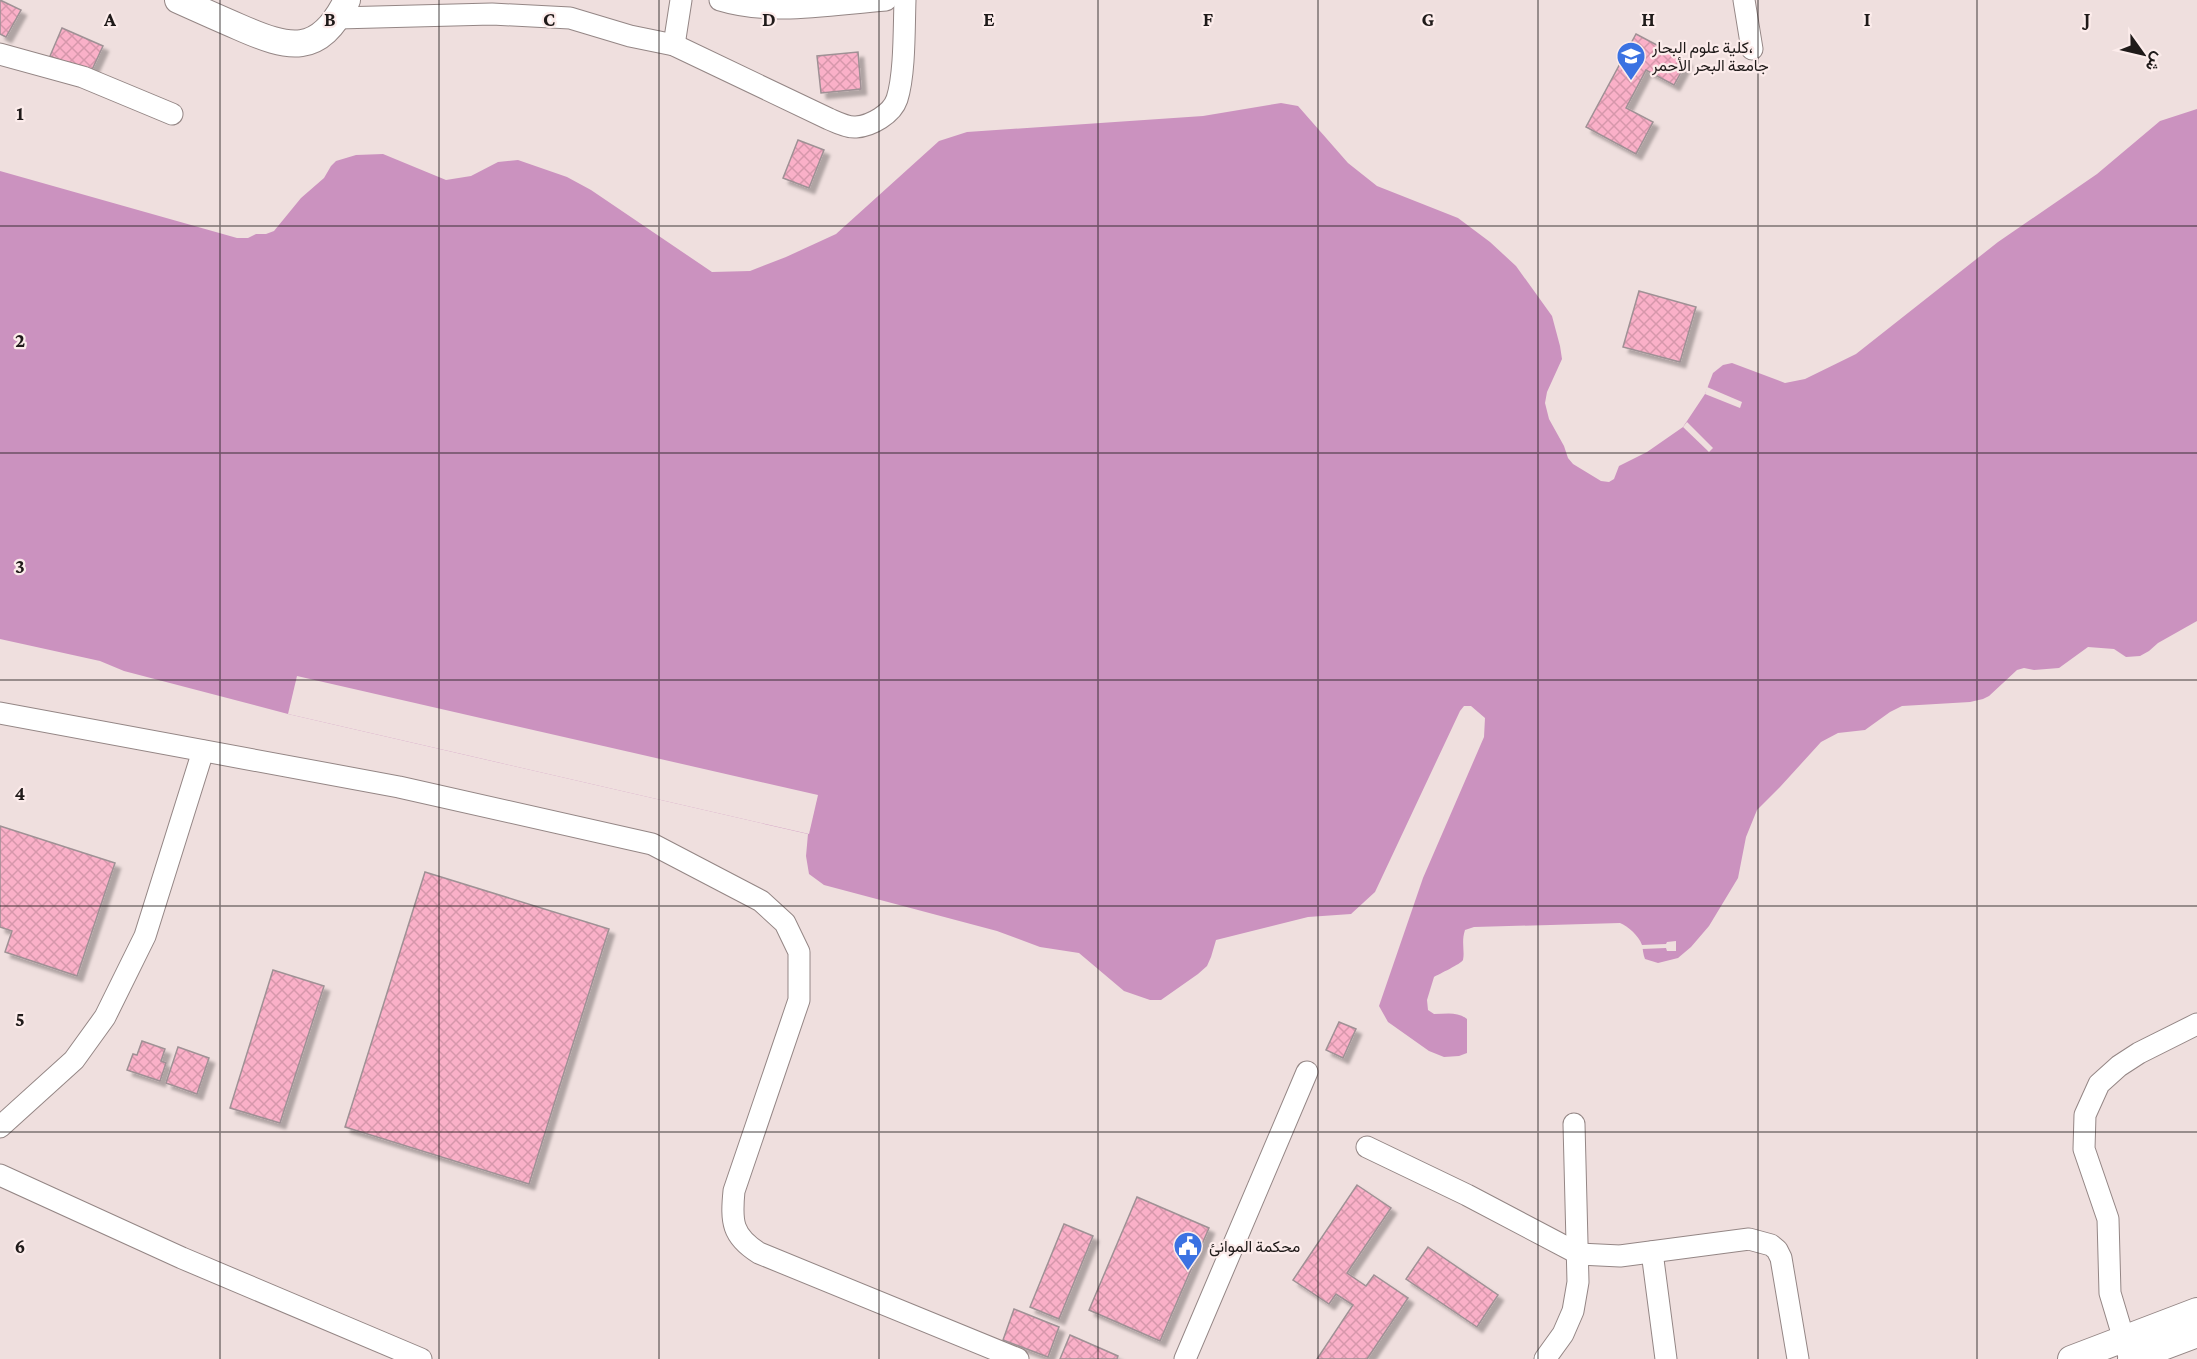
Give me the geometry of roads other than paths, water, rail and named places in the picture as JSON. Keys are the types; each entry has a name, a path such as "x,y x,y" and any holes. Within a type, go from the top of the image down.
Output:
{"main road":[{"path":"178,0 266,38 296,44 318,38 342,9"},
{"path":"2128,1352 2197,1311"},
{"path":"2071,1359 2128,1352 2197,1334"}],"street":[{"path":"674,45 681,0"},
{"path":"720,0 735,4 782,8 886,0"},
{"path":"342,9 570,18 630,36 674,45 829,119 854,128 873,122 886,114 896,101 900,80 905,0"},
{"path":"1744,0 1752,49"},
{"path":"0,54 83,77 172,114"},
{"path":"0,713 399,787 652,844 761,901 785,923 799,952 798,1000 734,1191 733,1222 737,1234 746,1245 759,1253 1018,1359"},
{"path":"0,1126 74,1060 105,1017 145,936 203,751"},
{"path":"2128,1352 2110,1293 2108,1219 2085,1149 2085,1115 2099,1084 2119,1066 2139,1053 2197,1024"},
{"path":"1185,1359 1307,1072"},
{"path":"1545,1359 1563,1334 1573,1311 1578,1282 1574,1124"},
{"path":"1367,1147 1467,1195 1579,1254 1620,1256 1749,1239 1771,1245 1781,1258 1798,1359"},
{"path":"0,1175 182,1258 421,1359"},
{"path":"1652,1252 1666,1359"}],"place":[{"name":"كلية علوم البحار، جامعة البحر الأحمر","path":"1631,82"},
{"name":"محكمة الموانئ","path":"1188,1272"}]}
